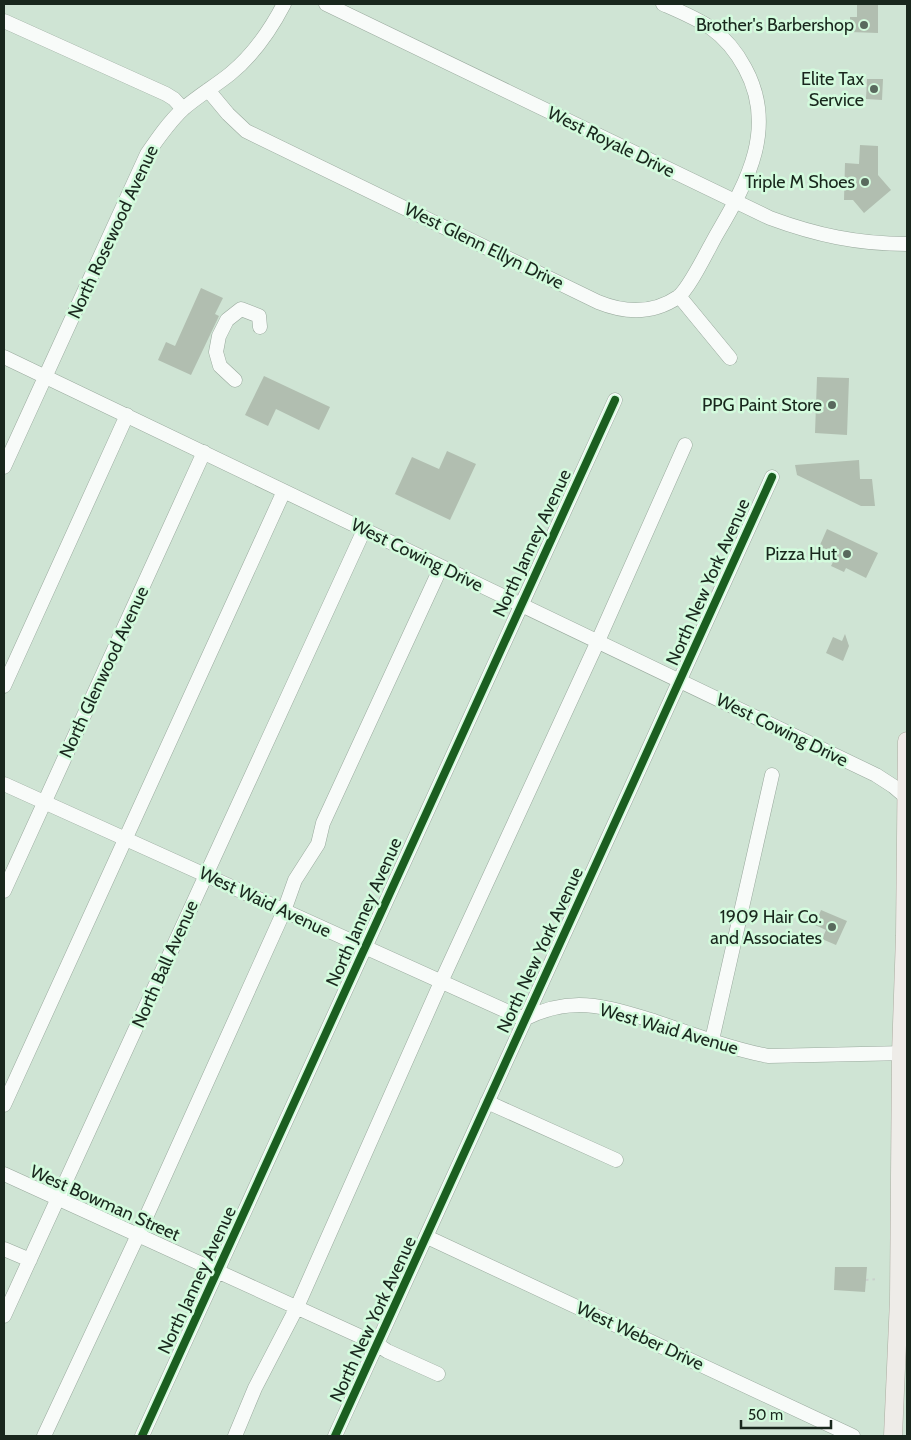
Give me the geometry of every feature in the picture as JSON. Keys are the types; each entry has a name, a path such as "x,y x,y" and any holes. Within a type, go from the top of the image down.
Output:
{"main road":[{"path":"893,1436 903,1300 907,741"}],"street":[{"name":"North Rosewood Avenue","path":"4,468 147,154 161,134 183,109 230,73 249,55 265,35 284,4"},
{"name":"West Royale Drive","path":"326,4 770,218 825,236 866,242 907,244"},
{"name":"West Glenn Ellyn Drive","path":"208,90 228,114 246,131 598,302 620,309 640,310 656,307 679,296 693,276 747,177 758,144 758,109 749,76 735,52 719,35 693,18 663,4"},
{"path":"4,21 166,94 174,99 183,109"},
{"path":"679,296 730,358"},
{"path":"235,380 220,366 216,352 219,336 228,320 241,309 259,316 260,327"},
{"name":"West Cowing Drive","path":"4,357 876,776 893,786 907,798"},
{"name":"North Janney Avenue","path":"142,1436 520,604 615,400"},
{"path":"4,686 127,415"},
{"path":"235,1436 256,1388 297,1307 441,982 598,641 685,445"},
{"name":"North Glenwood Avenue","path":"4,891 204,452"},
{"name":"North New York Avenue","path":"335,1436 428,1237 524,1020 772,477"},
{"path":"4,1105 284,491"},
{"name":"North Ball Avenue","path":"4,1316 364,530"},
{"path":"44,1436 138,1235 284,911 295,880 318,844 323,823 441,567"},
{"path":"712,1040 772,775"},
{"name":"West Waid Avenue","path":"4,784 524,1020 552,1008 580,1005 610,1009 633,1015 748,1052 768,1056 904,1054"},
{"path":"487,1102 616,1160"},
{"name":"West Bowman Street","path":"4,1174 297,1307 377,1344 387,1352 438,1374"},
{"name":"West Weber Drive","path":"428,1237 853,1436"},
{"path":"4,1249 30,1260"}],"path":[{"path":"866,1280 879,1279"}],"building":[{"name":"Brother's Barbershop","path":"857,4 878,4 878,33 850,32 850,17 857,17"},
{"name":"Elite Tax Service","path":"867,79 883,79 882,100 866,99"},
{"name":"Triple M Shoes","path":"860,145 878,146 878,175 891,190 864,213 853,200 844,200 845,163 859,164"},
{"path":"201,288 223,298 215,314 219,316 191,375 158,360 166,342 175,346"},
{"path":"264,376 330,407 319,430 276,409 268,426 245,415"},
{"name":"PPG Paint Store","path":"817,377 849,378 847,435 815,433"},
{"path":"447,451 476,464 450,520 395,494 412,457 439,469"},
{"path":"859,460 860,479 872,479 875,506 861,506 797,475 795,465"},
{"name":"Pizza Hut","path":"827,529 878,553 866,578 846,568 844,572 831,566 833,562 816,554"},
{"path":"845,634 849,646 843,661 826,653 833,637 842,641"},
{"name":"1909 Hair Co. and Associates","path":"821,910 847,921 836,945 822,939 826,930 815,925"},
{"path":"835,1267 867,1267 865,1292 834,1290"}],"cycle path":[{"path":"142,1436 615,400"},
{"path":"335,1436 772,477"}],"place":[{"name":"Brother's Barbershop","path":"864,25"},
{"name":"Elite Tax Service","path":"874,89"},
{"name":"Triple M Shoes","path":"865,182"},
{"name":"PPG Paint Store","path":"832,405"},
{"name":"Pizza Hut","path":"847,554"},
{"name":"1909 Hair Co. and Associates","path":"832,927"}]}
